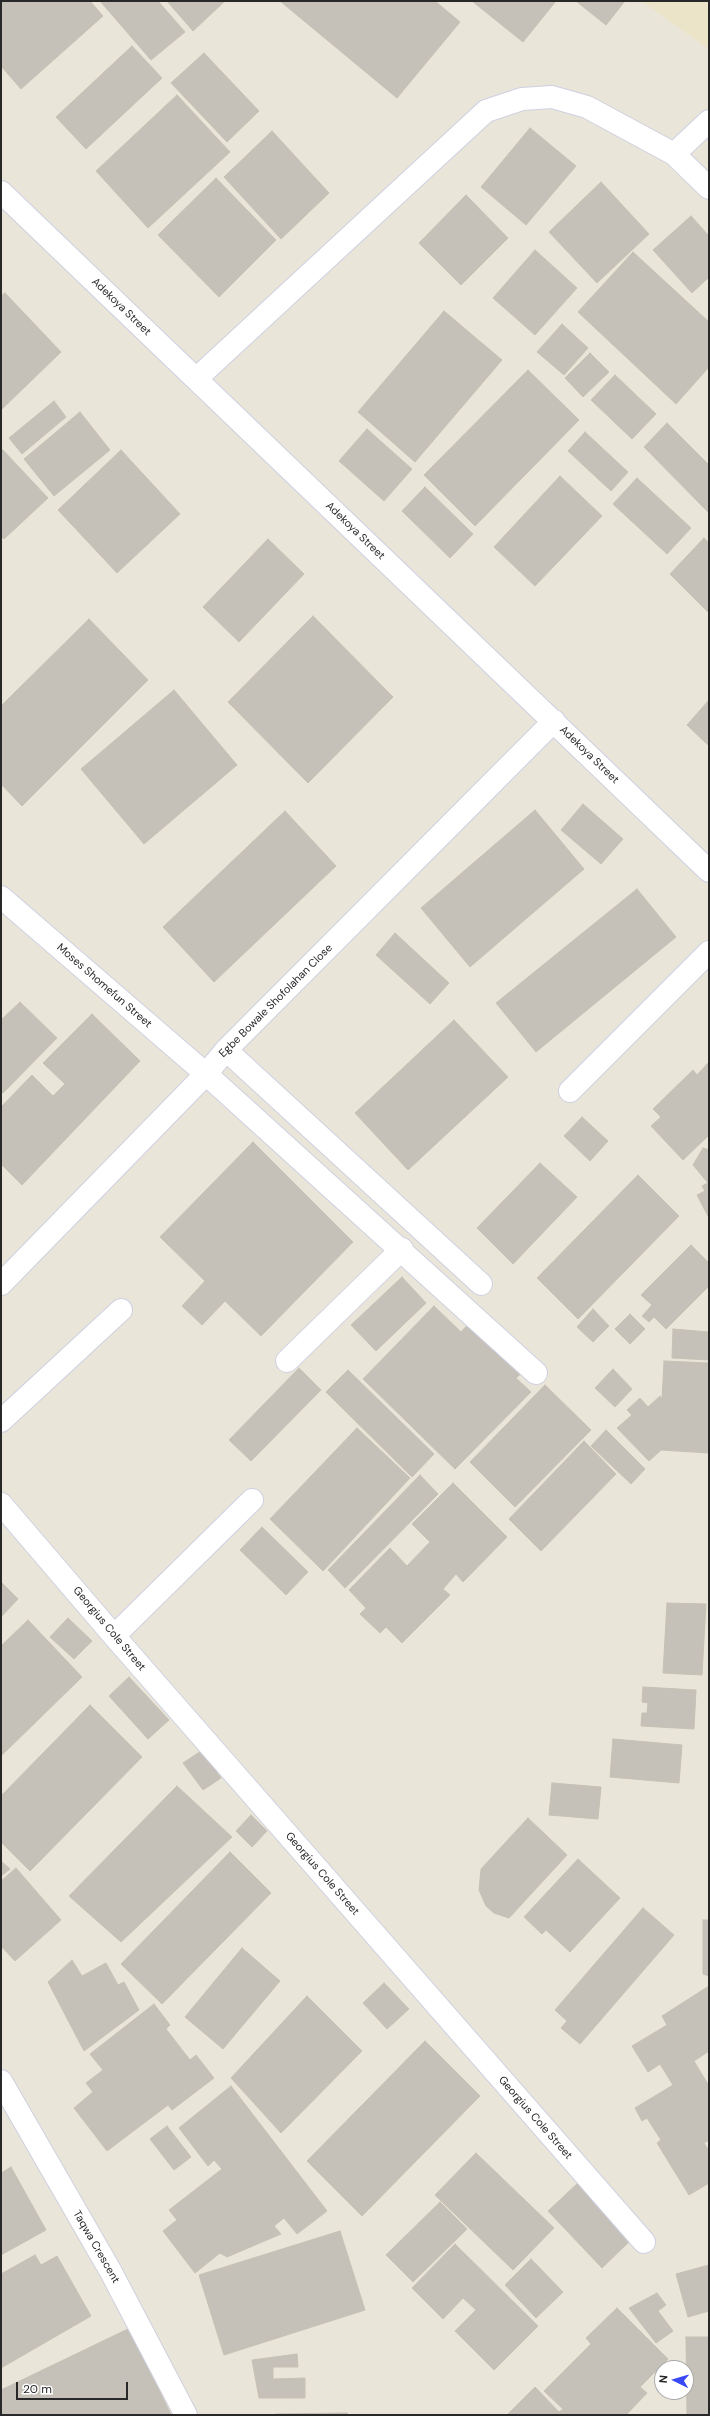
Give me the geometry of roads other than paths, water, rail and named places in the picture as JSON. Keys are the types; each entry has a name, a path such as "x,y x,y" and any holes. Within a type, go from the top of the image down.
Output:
{"street":[{"path":"196,379 486,111 522,99 552,97 586,106 674,154 709,188"},
{"path":"674,154 709,121"},
{"name":"Adekoya Street","path":"1,192 709,871"},
{"name":"Egbe Bowale Shofolahan Close","path":"1,1284 206,1074 226,1050 554,721"},
{"name":"Moses Shomefun Street","path":"1,897 206,1074 402,1249 536,1373"},
{"path":"570,1091 709,952"},
{"path":"226,1050 481,1284"},
{"path":"287,1361 402,1249"},
{"path":"1,1422 121,1310"},
{"path":"114,1636 252,1500"},
{"name":"Georgius Cole Street","path":"1,1504 114,1636 644,2242"},
{"name":"Taqwa Crescent","path":"1,2081 112,2272 186,2415"}]}
